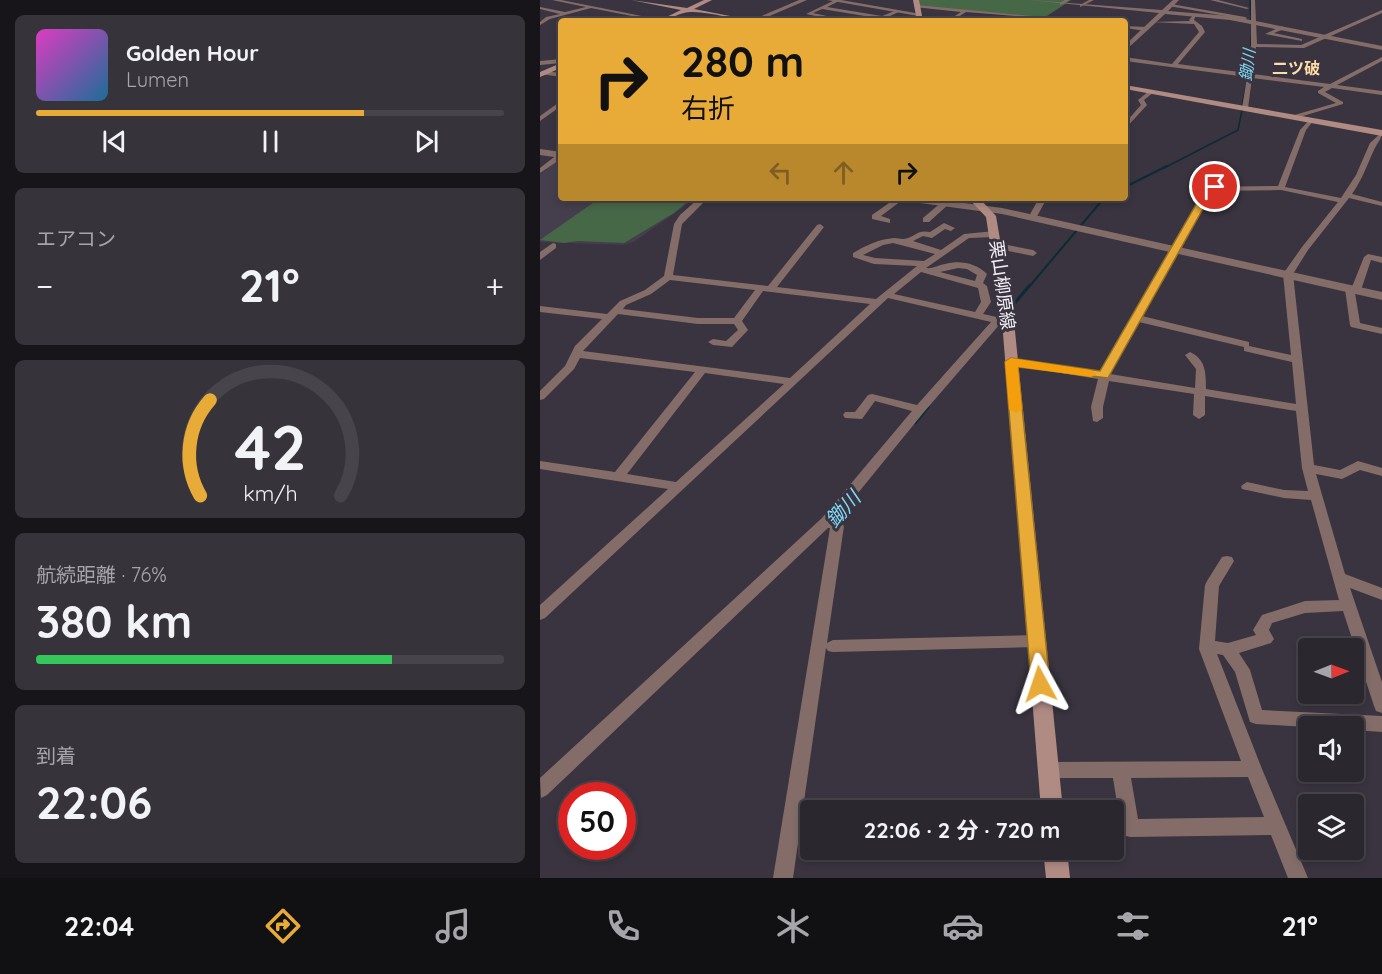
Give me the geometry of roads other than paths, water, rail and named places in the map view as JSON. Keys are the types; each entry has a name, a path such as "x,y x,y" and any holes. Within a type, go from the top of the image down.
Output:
{"main road":[{"path":"634,0 737,18"},
{"path":"668,18 709,0"},
{"path":"916,3 919,18"},
{"path":"541,74 558,65"},
{"path":"1128,88 1382,133"},
{"name":"栗山柳原線","path":"988,221 1002,321 1011,362 1051,800"},
{"path":"1056,860 1058,878"}],"street":[{"path":"554,0 647,18"},
{"path":"765,0 793,4"},
{"path":"760,18 804,0"},
{"path":"830,18 807,14 836,0 918,14"},
{"path":"895,0 965,11 1040,18"},
{"path":"1032,0 1249,22 1382,48"},
{"path":"1082,6 1092,0"},
{"path":"1212,0 1250,8"},
{"path":"1245,108 1254,45 1249,22 1253,0"},
{"path":"1128,46 1174,2 1245,18 1249,22"},
{"path":"1194,5 1201,2"},
{"path":"540,24 548,18 593,7"},
{"path":"540,8 567,14"},
{"path":"822,8 883,18 899,11"},
{"path":"953,18 965,11"},
{"path":"1254,45 1302,47 1382,11"},
{"path":"988,18 995,14"},
{"path":"1174,65 1202,32 1191,20 1194,15"},
{"path":"1153,22 1186,26 1196,23"},
{"path":"1282,28 1268,34 1311,43"},
{"path":"1128,29 1146,29"},
{"path":"1128,59 1249,75 1283,77 1314,84 1382,93"},
{"path":"1293,117 1341,103 1320,92 1382,59"},
{"path":"540,63 558,63"},
{"path":"1368,67 1382,70"},
{"path":"541,74 558,75"},
{"path":"1307,76 1315,77 1314,84"},
{"path":"1128,119 1144,105 1141,100 1151,92"},
{"path":"540,119 557,109"},
{"path":"1281,188 1303,130 1311,120"},
{"path":"1382,133 1371,146 1362,173 1337,212 1297,259 1288,274 1308,468 1339,578 1382,706"},
{"path":"540,152 558,155"},
{"path":"540,171 558,157"},
{"path":"1097,418 1096,409 1104,375 1209,189 1281,188 1382,204"},
{"path":"668,278 678,224 701,201"},
{"path":"897,201 875,217 887,224 904,241 943,253"},
{"path":"936,201 946,202 988,221 1033,253"},
{"path":"1032,218 1040,201"},
{"path":"946,202 926,220 969,236"},
{"path":"540,614 882,298 988,221 1032,218 1382,297"},
{"path":"969,236 988,221"},
{"path":"961,223 933,235 922,233 904,241 881,243 856,255 874,261 926,268 981,286 986,302 977,316"},
{"path":"540,309 698,321 737,321 819,227"},
{"path":"540,257 553,246"},
{"path":"1382,260 1368,257 1353,290 1355,325 1382,331"},
{"path":"926,268 947,265 973,268 982,274 978,285"},
{"path":"540,397 570,367 579,348 623,303 648,292 668,278 766,289 882,298 1002,321"},
{"path":"1136,318 1297,360"},
{"path":"712,342 728,345 743,330 737,321"},
{"path":"541,789 827,521 920,409 1002,321"},
{"path":"576,355 584,354 793,382"},
{"path":"1190,355 1201,369 1199,415"},
{"path":"1011,362 1301,408"},
{"path":"618,477 702,370"},
{"path":"849,415 858,416 872,397 920,409"},
{"path":"540,465 680,487"},
{"path":"1308,468 1342,474 1358,465 1382,472"},
{"path":"1247,486 1284,494 1316,496"},
{"path":"783,878 837,526 827,521"},
{"path":"1227,561 1212,585 1207,645 1253,769 1298,878"},
{"path":"1339,578 1382,594"},
{"path":"1207,645 1228,649 1266,639 1261,630 1267,619 1305,608 1348,606"},
{"path":"833,646 1036,641"},
{"path":"1228,649 1242,670 1256,717 1382,724"},
{"path":"1048,770 1253,769"},
{"path":"1121,770 1130,828 1277,826"}],"waterway":[{"name":"鋤川","path":"1250,0 1251,21"},
{"name":"鋤川","path":"1250,56 1252,24"},
{"name":"鋤川","path":"1242,106 1247,81"},
{"name":"鋤川","path":"1164,168 1238,130 1242,110"},
{"name":"鋤川","path":"1128,186 1167,166"},
{"name":"鋤川","path":"1029,287 1101,201"},
{"name":"鋤川","path":"1009,310 1030,285"},
{"name":"鋤川","path":"915,423 928,407"}],"district":[{"name":"二ツ破","path":"1296,68"}]}
